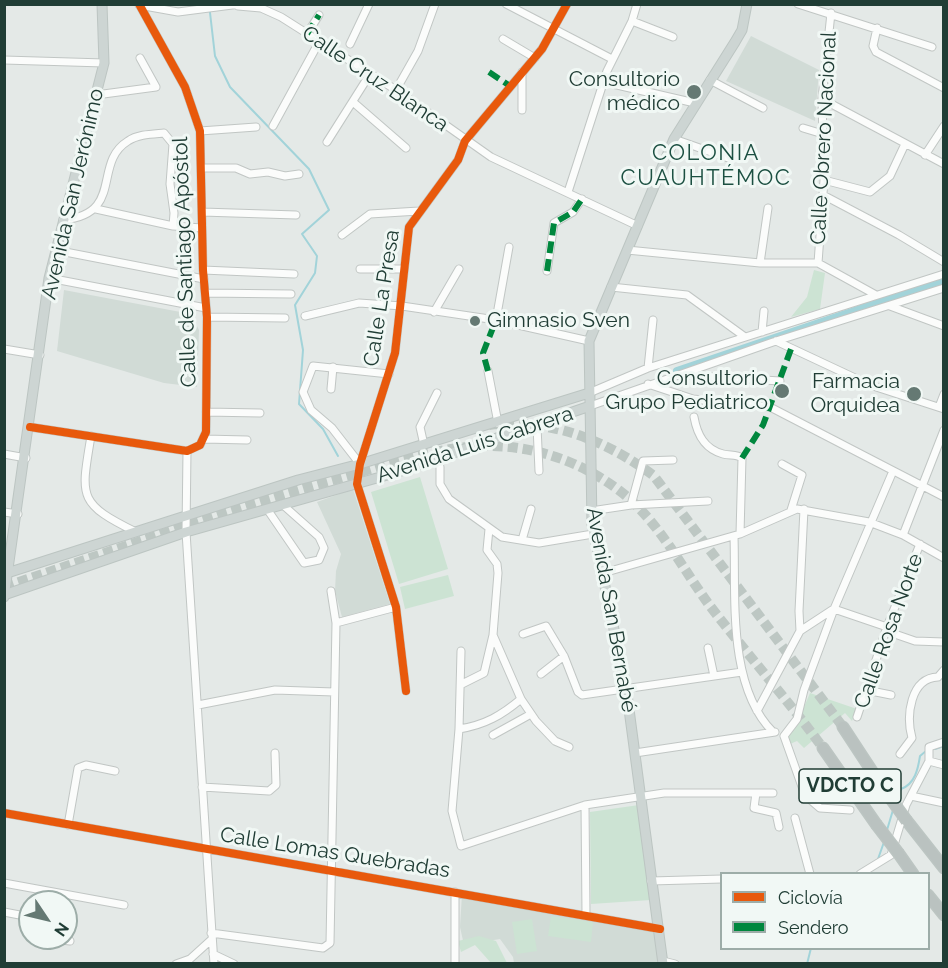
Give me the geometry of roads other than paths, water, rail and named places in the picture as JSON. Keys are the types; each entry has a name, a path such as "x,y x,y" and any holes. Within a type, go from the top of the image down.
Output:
{"highway":[{"name":"VDCTO C","path":"843,728 885,791 944,868"},
{"name":"VDCTO C","path":"823,748 912,872"},
{"path":"930,898 944,915"}],"main road":[{"name":"Avenida San Jerónimo","path":"5,595 55,250 104,63 102,4"},
{"name":"Avenida San Bernabé","path":"663,962 626,687 593,534 589,341 674,140 742,30 747,4"},
{"name":"Avenida Luis Cabrera","path":"7,573 187,515 498,423 589,393"},
{"name":"Avenida Luis Cabrera","path":"5,595 186,532 357,484 537,426 590,406"},
{"path":"25,567 24,578 28,586"}],"street":[{"path":"350,44 369,4"},
{"path":"396,90 418,51 435,4"},
{"path":"506,4 612,59"},
{"name":"Calle La Presa","path":"357,484 360,464 389,374 402,306 409,227 458,160 465,141 534,58 554,30 567,4"},
{"path":"568,192 612,59 632,21 637,4"},
{"path":"798,4 932,47"},
{"name":"Calle Cruz Blanca","path":"138,5 178,12 239,5 265,9 396,90 465,141 506,165 638,226"},
{"name":"Calle de Santiago Apóstol","path":"138,5 185,87 200,131 203,270 207,317 204,439"},
{"name":"Calle Obrero Nacional","path":"818,263 824,180 822,99 831,13"},
{"path":"307,34 319,15"},
{"path":"632,21 673,37"},
{"path":"878,28 873,46 876,52 944,88"},
{"path":"503,39 534,58"},
{"path":"273,126 319,42"},
{"path":"96,95 156,87 140,58"},
{"path":"4,60 104,63"},
{"path":"522,72 522,110"},
{"path":"327,142 370,74"},
{"path":"710,80 764,108"},
{"path":"604,82 695,103"},
{"path":"822,99 944,164"},
{"path":"353,102 406,148"},
{"path":"925,155 944,126"},
{"path":"200,131 256,127"},
{"path":"803,128 823,134"},
{"path":"63,220 82,218 96,208 115,153 128,141 164,133 173,144 170,184 174,213 173,226"},
{"path":"674,140 731,159"},
{"path":"824,180 870,192 890,176 905,144"},
{"path":"202,168 236,168 250,174 268,172 285,176 299,174"},
{"path":"823,195 899,235 944,262"},
{"path":"547,271 554,223 573,212 582,199"},
{"path":"96,208 173,226 202,228"},
{"path":"760,263 768,208"},
{"path":"342,235 370,214 419,211"},
{"path":"202,212 296,215"},
{"path":"496,320 509,247"},
{"path":"55,250 204,279"},
{"path":"627,250 760,263 818,263 876,295"},
{"path":"360,269 405,269"},
{"path":"434,312 459,269"},
{"path":"203,270 294,274"},
{"path":"944,275 944,282"},
{"name":"Avenida Luis Cabrera","path":"589,393 648,368 944,275"},
{"path":"50,278 206,308"},
{"path":"611,287 687,295 745,337"},
{"name":"Avenida Luis Cabrera","path":"590,406 776,341 944,288"},
{"path":"205,293 291,294"},
{"path":"305,316 359,303 402,306 496,320 589,341"},
{"path":"889,305 944,326"},
{"path":"762,332 764,311"},
{"path":"207,317 285,318"},
{"path":"648,368 652,320"},
{"path":"776,341 870,385 941,408 944,394"},
{"path":"4,349 40,355"},
{"path":"360,464 332,428 312,410 303,392 313,366 389,374"},
{"path":"331,389 333,367"},
{"path":"488,371 498,423"},
{"path":"679,375 780,381"},
{"path":"648,384 693,399 770,407 944,497"},
{"path":"424,445 420,427 437,393"},
{"path":"206,412 260,413"},
{"path":"694,417 697,433 706,445 722,454 742,458 737,535 742,672 757,711 773,732"},
{"path":"537,426 539,471"},
{"path":"30,427 187,451 194,450 204,439 247,440"},
{"path":"903,535 944,430"},
{"path":"91,436 83,486 89,502 106,517 136,532"},
{"path":"187,451 186,532 214,963"},
{"path":"4,454 26,458"},
{"path":"631,505 643,461 673,460"},
{"path":"782,464 802,475 791,510"},
{"path":"440,467 440,484 446,495 489,530 502,537 539,543 593,534"},
{"path":"784,736 797,719 804,690 834,609 869,522 893,471"},
{"path":"357,484 396,607 406,691"},
{"path":"591,510 631,505 708,501"},
{"path":"267,509 304,563 315,563 323,554 322,542 284,505"},
{"path":"522,540 531,509"},
{"path":"603,573 737,535 764,525 791,510 804,509 869,522 903,535 944,558"},
{"path":"800,631 804,509"},
{"path":"4,512 18,514"},
{"path":"462,684 484,673 493,635 498,573 497,564 487,550 489,530"},
{"name":"Calle Rosa Norte","path":"857,717 887,629 920,544"},
{"path":"212,936 323,948 330,943 336,623 331,591"},
{"path":"336,623 396,607"},
{"path":"757,711 800,631 834,609"},
{"path":"834,609 915,641 944,642"},
{"path":"523,634 546,626 564,656 580,694 742,672"},
{"path":"493,635 521,699 531,714 555,741 569,747"},
{"path":"708,648 714,676"},
{"path":"461,651 462,684 452,811 461,846 585,805 642,796 772,793"},
{"path":"541,674 564,656"},
{"path":"900,754 912,738 908,720 910,706 920,685 928,677 938,677 944,670"},
{"path":"198,705 275,690 334,692"},
{"path":"866,690 891,694"},
{"path":"459,729 480,726 504,713 521,699"},
{"path":"493,735 531,714"},
{"path":"635,753 773,732 784,736"},
{"path":"784,736 805,795 820,808 850,810"},
{"path":"862,872 891,855 911,796 929,754 944,742"},
{"path":"202,787 268,791 273,789 276,785 275,753"},
{"path":"929,754 944,765"},
{"path":"68,825 78,768 86,765 115,771"},
{"path":"756,793 754,808 776,813 779,828"},
{"path":"911,796 944,803"},
{"path":"585,805 586,914"},
{"name":"Calle Lomas Quebradas","path":"4,813 206,850 332,869 660,929"},
{"path":"795,818 810,872"},
{"path":"651,881 720,879"},
{"path":"4,883 124,905"},
{"path":"455,891 455,963"},
{"path":"176,963 190,959 212,936"},
{"path":"213,954 234,963"},
{"path":"663,962 675,963"}],"waterway":[{"path":"209,4 215,56 230,87 309,169 329,210 302,234 317,256 315,273 295,305 303,350 299,404 323,429 338,456"},
{"path":"677,371 940,282"},
{"path":"935,749 944,746"},
{"path":"897,799 901,789 913,780 920,756 926,751"},
{"path":"887,830 893,810"},
{"path":"878,859 884,842"},
{"path":"807,964 810,950"}],"tunnel":[{"path":"489,425 534,425 576,434 617,452 654,476 843,727"},
{"path":"4,587 256,503 408,458 443,450 478,446 535,451 588,471 620,491 634,503 658,530 710,606 823,748"}],"place":[{"name":"Consultorio médico","path":"694,92"},
{"name":"Gimnasio Sven","path":"475,321"},
{"name":"Consultorio Grupo Pediatrico","path":"782,391"},
{"name":"Farmacia Orquidea","path":"914,394"}],"district":[{"name":"COLONIA CUAUHTÉMOC","path":"706,166"}]}
